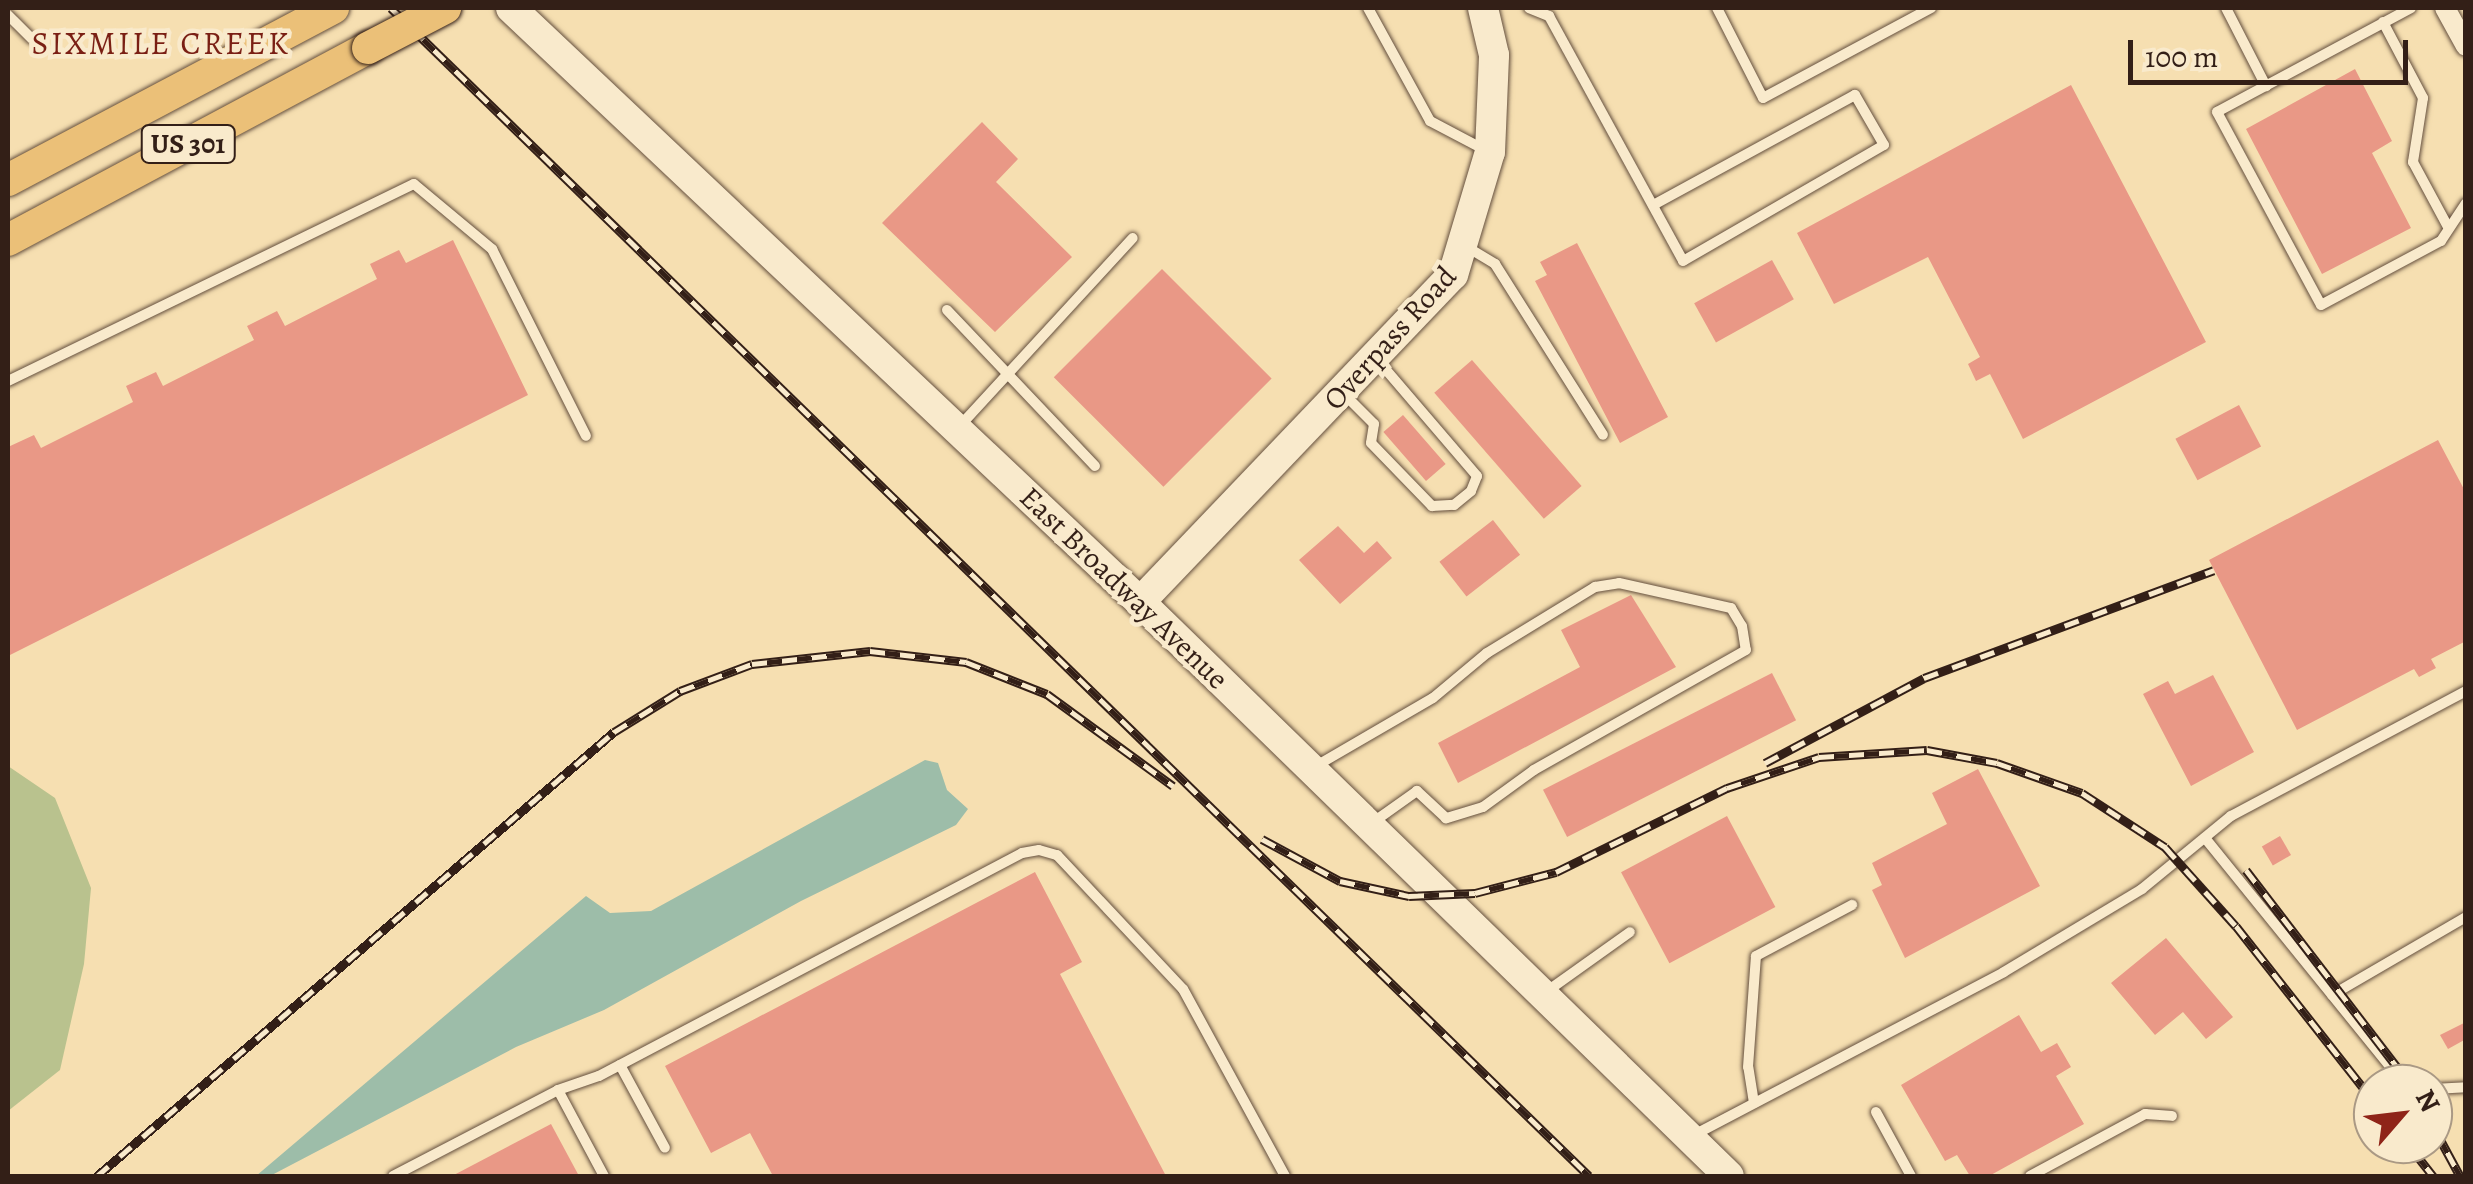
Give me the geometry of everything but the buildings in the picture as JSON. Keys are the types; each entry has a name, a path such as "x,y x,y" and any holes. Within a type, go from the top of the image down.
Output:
{"main road":[{"name":"US 301","path":"8,180 333,8"},
{"name":"US 301","path":"8,240 445,8"},
{"name":"East Broadway Avenue","path":"511,8 1140,602 1729,1176"},
{"name":"Overpass Road","path":"1140,602 1453,275 1466,246 1490,152 1494,55 1484,8"}],"street":[{"path":"2445,8 2466,46"}],"lane":[{"path":"1368,8 1430,121 1490,152"},
{"path":"1530,8 1550,16 1653,205 1684,260 1884,145 1855,95 1653,205"},
{"path":"1716,8 1763,98 1931,8"},
{"path":"2226,8 2266,86"},
{"path":"2411,8 2217,112 2321,305 2440,241 2466,202"},
{"path":"8,15 32,39"},
{"path":"2383,22 2423,98 2413,162 2448,226"},
{"path":"8,381 414,184 492,250 586,436"},
{"path":"957,429 1133,238"},
{"path":"1466,246 1495,264 1603,435"},
{"path":"948,310 1095,466"},
{"path":"1342,391 1374,424 1372,443 1432,506 1454,505 1471,490 1476,476 1375,357"},
{"path":"1310,770 1433,698 1486,653 1595,587 1619,583 1731,608 1742,626 1746,650 1534,770 1483,807 1446,818 1417,791 1367,826"},
{"path":"1690,1137 2077,929 2142,890 2231,816 2466,692"},
{"path":"2205,838 2388,1064"},
{"path":"393,1176 558,1090 620,1065 1022,852 1039,850 1057,855 1183,990 1285,1176"},
{"path":"1754,1103 1748,1067 1756,956 1852,904"},
{"path":"2332,995 2466,917"},
{"path":"1542,996 1630,932"},
{"path":"620,1065 666,1148"},
{"path":"558,1090 604,1176"},
{"path":"1876,1112 1911,1176"},
{"path":"2030,1176 2145,1114 2172,1116"}],"green space":[{"path":"8,766 55,798 91,888 84,964 60,1070 8,1111"}],"shaded area":[{"path":"925,760 938,763 947,790 968,809 956,825 801,901 604,1010 516,1047 270,1176 256,1176 586,896 610,913 651,911"}],"railway":[{"path":"391,8 1589,1176"},
{"path":"1765,763 1924,678 2214,570"},
{"path":"97,1176 614,732 680,691 752,664 870,651 966,662 1047,694 1173,786"},
{"path":"1262,839 1340,881 1409,896 1475,893 1556,872 1727,788 1819,757 1927,750 1997,763 2082,793 2165,847 2236,926 2353,1075"},
{"path":"2246,870 2395,1064"},
{"path":"2453,1163 2460,1176"},
{"path":"2424,1164 2433,1176"}],"district":[{"name":"SIXMILE CREEK","path":"161,43"}]}
